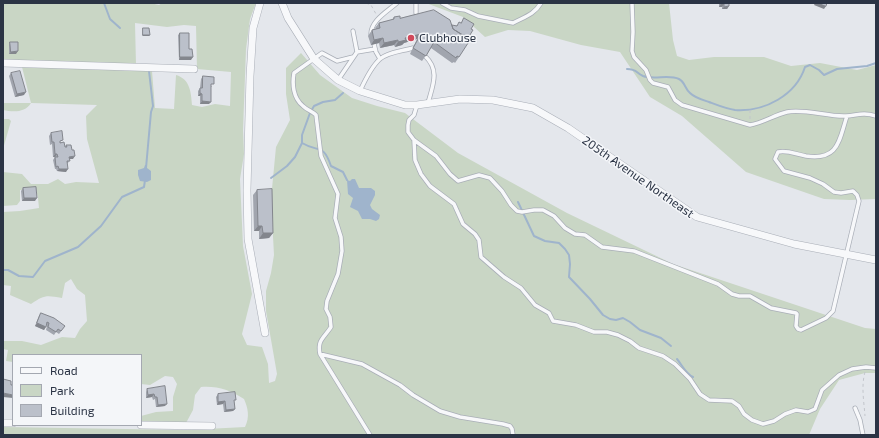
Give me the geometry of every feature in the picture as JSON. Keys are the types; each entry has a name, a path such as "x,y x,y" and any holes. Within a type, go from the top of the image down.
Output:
{"street":[{"path":"260,3 253,28 250,76 247,204 248,239 265,333"},
{"name":"205th Avenue Northeast","path":"282,3 288,18 314,59 338,80 360,91 405,105 417,106 460,99 493,100 533,108 568,128 697,217 794,244 876,260"},
{"path":"3,63 194,69"},
{"path":"142,425 212,426"}],"lane":[{"path":"371,35 372,26 381,16 397,3"},
{"path":"416,3 416,13"},
{"path":"442,3 451,8 465,10 478,16 513,23 525,16 533,14 541,3"},
{"path":"632,3 632,51 634,57 650,80 653,83 668,88 675,100 682,105 750,126 796,110 830,115 847,116 862,113 876,116"},
{"path":"353,31 357,52"},
{"path":"374,44 380,59"},
{"path":"360,91 366,78 380,59 394,53 413,48"},
{"path":"338,80 357,52 375,49"},
{"path":"353,57 338,61 322,53 294,73 293,80 296,98 303,107 314,112 316,115 321,156 338,194 335,218 341,237 342,251 338,274 326,301 326,309 330,316 331,327 319,341 318,347 320,354 370,435"},
{"path":"426,56 433,64 435,70 428,104"},
{"path":"417,106 414,115 409,120 408,132 414,140 436,156 450,174 458,181 479,175 490,178 502,191 511,205 524,212 543,210 554,216 565,228 575,234 585,235 602,247 634,252 718,284 732,294 739,296 750,296 771,308 796,313 796,326 801,330 826,318 834,311 859,201 853,190 841,193 834,192 823,184 810,178 784,171 775,158 778,152 786,150 806,156 820,156 833,151 841,139 847,116"},
{"path":"414,140 415,160 421,174 430,186 454,204 463,224 475,234 479,240 481,257 488,264 521,288 536,305 549,313 553,321 576,325 594,332 607,332 618,335 630,341 639,348 663,356 675,364 690,379 700,394 709,400 732,401 752,420 763,424 774,421 785,414 796,410 808,412 815,409 822,390 839,375 852,369 866,367 876,368"},
{"path":"320,354 362,364 400,384 413,395 440,411 460,418 510,426 513,435"},
{"path":"855,408 860,420 863,435"}],"path":[{"path":"366,3 371,5 378,16 381,16"},
{"path":"750,107 750,126"},
{"path":"865,418 863,384 866,367"}],"green space":[{"path":"3,3 150,3 159,5 162,3 256,3 250,19 246,49 243,130 244,154 240,179 243,246 252,294 242,334 247,345 262,347 268,364 269,383 275,381 277,374 266,311 266,291 274,255 271,199 276,147 290,120 286,94 286,68 301,53 320,75 352,98 405,113 458,153 567,213 673,264 865,328 876,329 876,373 865,373 839,380 820,409 809,435 3,435 3,427 187,430 245,427 248,416 244,399 224,389 201,387 195,395 193,410 186,423 142,422 142,416 156,412 173,411 173,397 177,384 173,377 165,376 150,385 142,384 142,354 12,354 12,362 6,361 8,350 3,349 3,341 22,341 41,345 62,337 75,338 87,321 85,295 77,289 71,279 65,283 62,298 45,296 31,304 10,295 11,286 3,285 3,212 39,208 36,189 20,190 20,201 17,205 3,206 3,172 22,174 31,184 48,184 58,179 65,184 76,182 99,183 87,139 86,116 97,105 31,103 22,67 152,71 155,108 174,109 176,75 181,77 187,83 192,105 202,107 215,104 230,106 231,72 197,69 196,26 184,25 167,27 135,23 136,65 3,61"},
{"path":"426,3 669,3 673,40 677,56 689,60 714,57 764,57 791,66 820,63 857,70 876,65 876,199 824,199 746,172 682,116 650,97 620,52 581,45 530,31 508,30 485,37 463,17"},
{"path":"3,103 31,103 26,109 22,110 3,110"},
{"path":"3,119 9,119 11,121 3,149"}],"water":[{"path":"145,165 147,165 147,168 151,171 151,180 147,182 140,181 138,175 138,170 144,168"},
{"path":"355,179 359,188 371,188 375,191 375,195 370,205 372,209 380,215 379,219 376,221 362,219 358,211 350,207 353,198 348,194 347,180 350,181"}],"building":[{"path":"721,3 729,3 729,6 724,7 724,4"},
{"path":"818,3 827,3 826,6"},
{"name":"Clubhouse","path":"434,10 450,20 453,29 470,40 459,57 457,56 456,58 434,42 426,56 413,48 421,34 405,38 406,40 398,42 398,40 384,43 383,38 374,40 372,30 380,28 379,23 394,19 394,17 400,16 400,18"},
{"path":"464,18 474,24 471,29 473,30 468,38 453,29 452,25 457,26"},
{"path":"143,28 149,28 150,35 143,35"},
{"path":"180,33 189,33 189,49 192,49 193,57 180,57"},
{"path":"10,42 18,42 18,51 11,52"},
{"path":"20,71 26,92 17,94 11,73"},
{"path":"203,76 214,77 214,84 211,84 211,102 202,101 200,88 202,88"},
{"path":"62,131 63,140 60,141 60,143 64,142 65,147 67,147 66,145 71,145 75,156 69,157 70,161 67,161 68,169 59,169 58,166 56,167 55,157 58,157 57,154 55,154 54,142 52,142 51,133"},
{"path":"36,187 37,198 24,198 23,188"},
{"path":"272,189 273,233 263,233 262,226 258,226 257,190"},
{"path":"41,313 54,318 65,326 61,331 58,329 56,332 48,327 49,323 47,322 46,327 37,323"},
{"path":"3,379 11,381 12,395 3,393"},
{"path":"165,386 167,404 158,405 157,397 155,397 154,394 148,395 147,389"},
{"path":"235,392 235,409 226,410 225,401 218,402 218,394"}],"waterway":[{"path":"104,3 110,19 120,28"},
{"path":"627,69 636,71 647,77 671,77 679,79 688,91 697,98 729,109 746,110 768,105 778,100 794,86 801,77 805,67 810,65 824,75 837,69 867,66 876,63"},
{"path":"146,168 151,112 153,106 149,71"},
{"path":"271,178 287,166 295,157 302,143 302,135 314,106 323,102 335,100 343,93"},
{"path":"302,143 323,151 331,166 343,172 347,180"},
{"path":"3,270 8,270 19,276 33,277 45,261 78,247 101,226 122,197 144,187 145,180"},
{"path":"518,202 534,236 545,241 559,243 565,249 569,255 569,277 603,315 610,319 616,320 623,318 640,330 661,338 671,346"},
{"path":"677,359 686,372 693,377"}],"place":[{"name":"Clubhouse","path":"411,38"}]}
